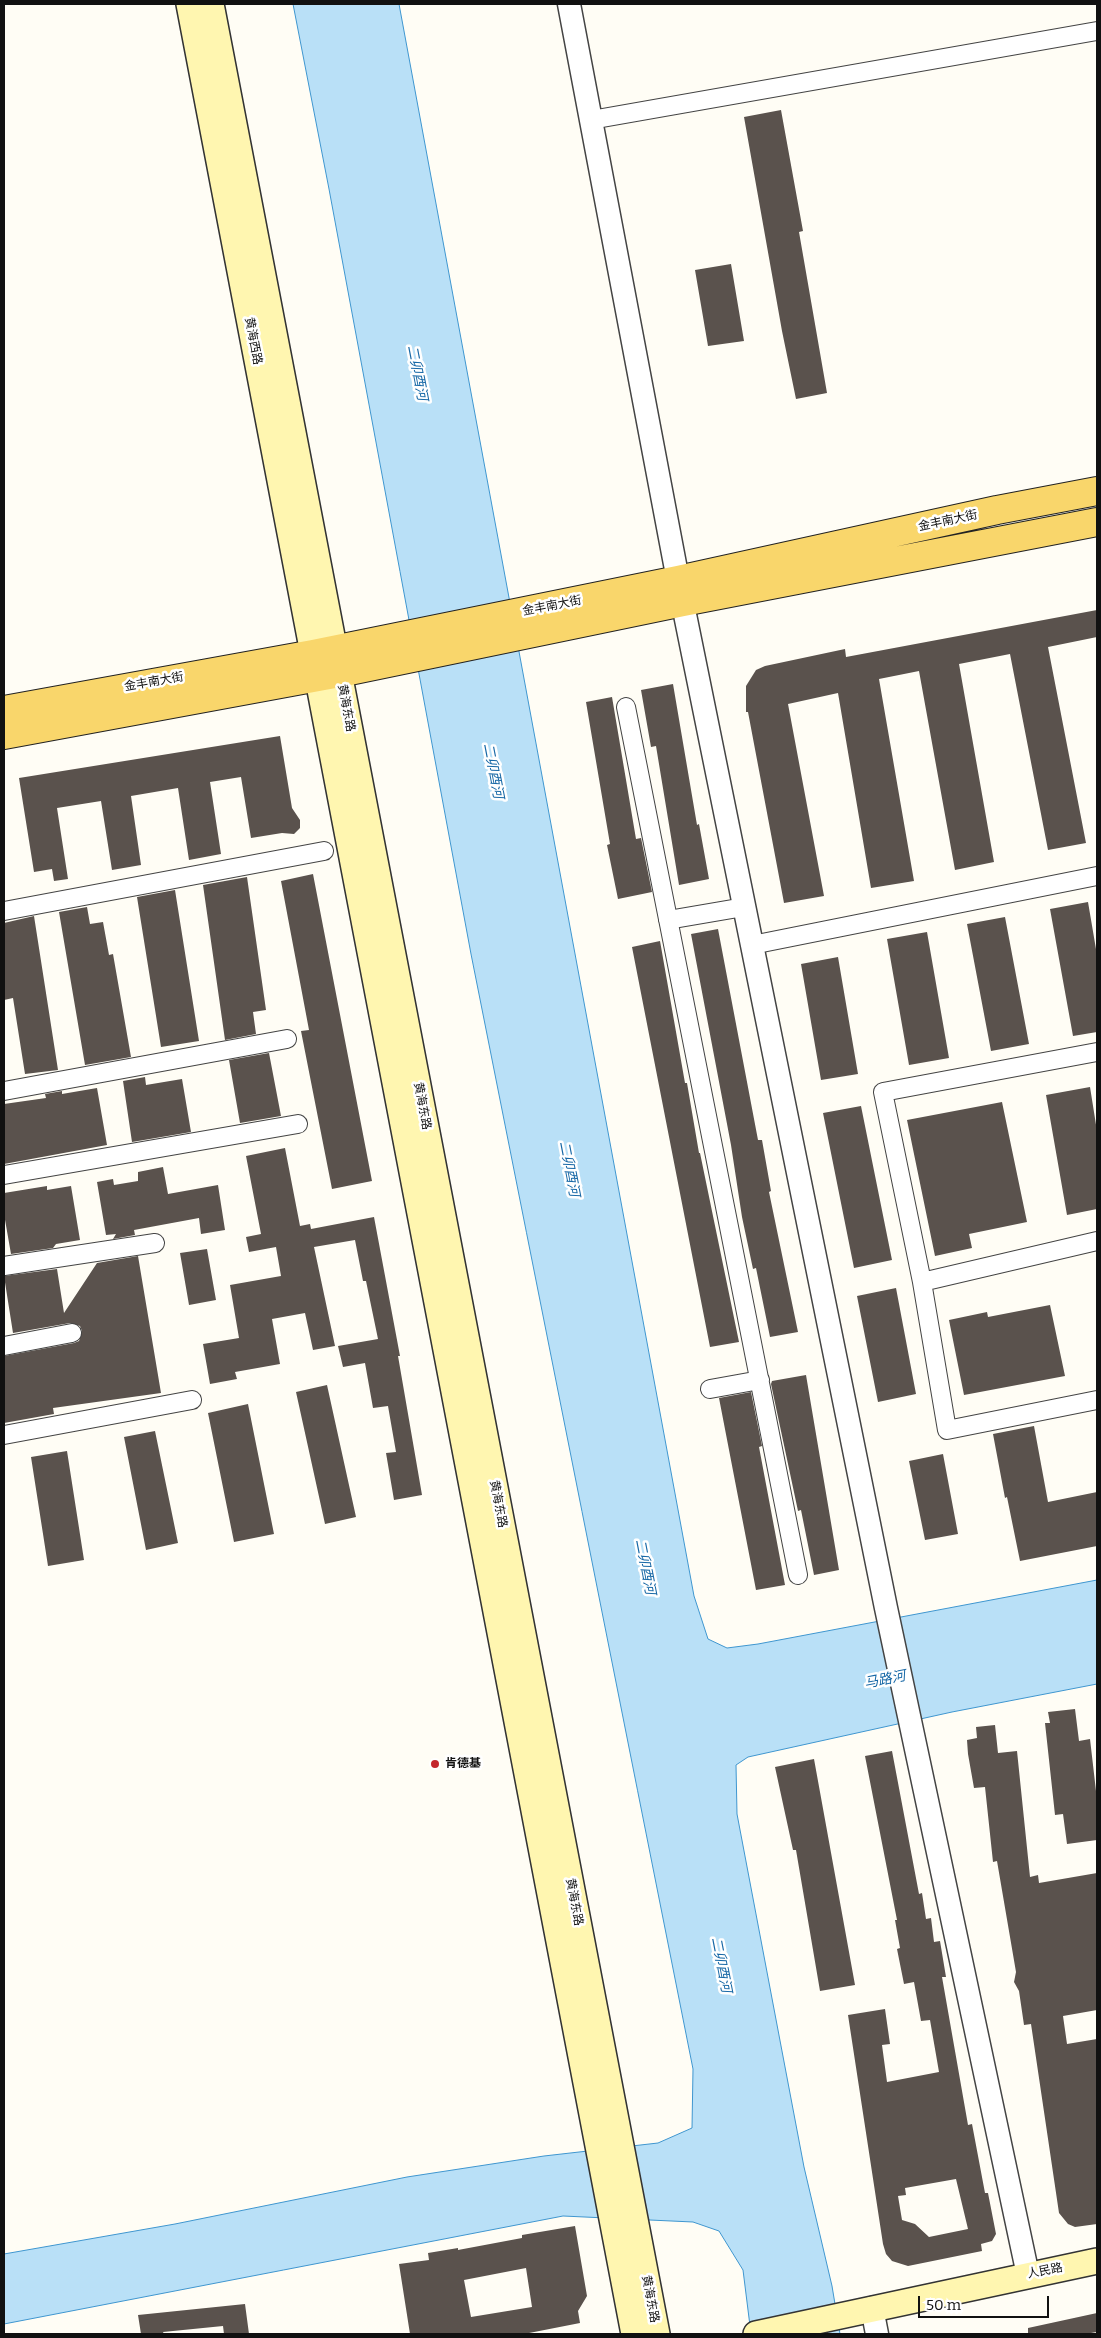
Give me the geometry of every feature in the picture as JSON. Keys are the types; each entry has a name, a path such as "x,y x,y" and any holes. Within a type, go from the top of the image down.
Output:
{"main road":[{"name":"黄海西路","path":"189,4 327,663"},
{"name":"黄海西路","path":"211,4 327,663"},
{"name":"金丰南大街","path":"681,591 997,510 1097,491"},
{"name":"金丰南大街","path":"4,735 327,663 681,591 1097,522"},
{"name":"金丰南大街","path":"4,710 327,663"},
{"name":"黄海东路","path":"327,663 625,2229 656,2334"},
{"name":"黄海东路","path":"625,2229 634,2334"},
{"name":"人民路","path":"875,2321 1028,2275 1097,2261"},
{"name":"人民路","path":"848,2320 875,2321 1097,2275"},
{"path":"756,2334 848,2320"},
{"path":"817,2334 848,2320"}],"street":[{"path":"569,4 681,591 744,907 886,1608 1028,2275"},
{"path":"591,120 1097,31"},
{"path":"626,708 798,1575"},
{"path":"4,911 324,851"},
{"path":"752,945 1097,876"},
{"path":"668,920 744,907"},
{"path":"4,1091 287,1040"},
{"path":"1097,1052 883,1092 922,1282 947,1430 1097,1400"},
{"path":"4,1175 298,1124"},
{"path":"922,1282 1097,1241"},
{"path":"4,1266 155,1243"},
{"path":"4,1346 72,1333"},
{"path":"710,1389 760,1380"},
{"path":"4,1435 192,1400"}],"water":[{"path":"293,4 399,4 694,1596 708,1639 727,1648 758,1644 1097,1580 1097,1684 952,1712 748,1757 736,1765 737,1814 804,2167 832,2286 840,2334 751,2334 743,2270 719,2231 693,2222 563,2216 4,2324 4,2254 175,2224 407,2177 544,2156 658,2143 692,2128 693,2069 471,954"}],"building":[{"path":"781,110 803,231 799,232 827,393 796,399 744,117"},
{"path":"731,264 744,341 708,346 695,270"},
{"path":"1097,610 1097,637 1048,647 1086,843 1048,850 1010,654 959,664 994,862 955,870 919,671 879,679 914,881 871,888 838,693 788,704 824,896 784,903 748,712 746,712 746,686 756,670 765,666 845,649 846,657"},
{"path":"673,684 697,825 699,824 709,879 679,885 656,746 651,747 641,690"},
{"path":"612,697 636,839 641,838 652,892 618,899 607,845 610,844 586,702"},
{"path":"280,736 292,808 300,820 300,828 294,834 282,833 251,838 241,777 210,782 221,854 189,860 178,788 131,796 141,865 112,870 101,801 57,808 68,879 54,881 52,869 34,872 19,778"},
{"path":"313,874 372,1181 332,1189 301,1031 309,1030 281,881"},
{"path":"247,877 266,1010 253,1012 256,1034 225,1040 203,885"},
{"path":"175,890 199,1041 161,1047 137,897"},
{"path":"1088,902 1097,955 1097,1032 1073,1036 1050,909"},
{"path":"87,907 90,924 103,922 109,955 113,954 131,1057 85,1065 59,912"},
{"path":"34,916 58,1070 25,1074 13,998 4,1000 4,923"},
{"path":"1005,917 1029,1044 991,1051 967,924"},
{"path":"718,929 758,1140 762,1140 771,1191 769,1192 798,1332 770,1337 756,1268 753,1269 742,1217 731,1145 691,934"},
{"path":"927,932 949,1058 909,1065 887,939"},
{"path":"660,941 685,1083 687,1083 699,1153 739,1342 710,1347 632,947"},
{"path":"838,957 858,1074 821,1080 801,964"},
{"path":"269,1053 281,1116 240,1123 229,1060"},
{"path":"145,1077 146,1085 182,1079 191,1132 132,1142 123,1081"},
{"path":"1090,1087 1097,1131 1097,1209 1067,1215 1046,1095"},
{"path":"97,1088 107,1145 4,1164 4,1104 46,1098 45,1094 62,1091 62,1094"},
{"path":"1002,1102 1027,1222 969,1234 972,1248 935,1256 907,1120"},
{"path":"861,1106 892,1260 854,1268 823,1113"},
{"path":"285,1148 300,1226 310,1224 311,1229 374,1217 400,1356 398,1356 422,1495 394,1500 386,1453 396,1452 388,1406 373,1408 365,1363 343,1367 338,1346 378,1339 355,1240 314,1247 335,1346 313,1350 305,1313 272,1319 280,1364 235,1372 237,1379 210,1384 203,1344 239,1338 230,1285 281,1276 276,1247 249,1252 246,1237 261,1234 246,1156"},
{"path":"163,1167 168,1194 218,1185 225,1230 201,1234 199,1218 134,1230 135,1235 113,1239 116,1234 106,1235 97,1182 113,1179 114,1185 138,1181 138,1172"},
{"path":"47,1186 47,1190 71,1186 80,1240 56,1244 53,1248 11,1254 4,1214 4,1193"},
{"path":"207,1249 216,1300 189,1305 180,1253"},
{"path":"138,1256 161,1393 53,1408 54,1414 4,1423 4,1356 74,1343 79,1341 82,1331 80,1326 70,1323 13,1333 4,1276 57,1269 64,1313 97,1263"},
{"path":"896,1288 916,1394 878,1402 857,1296"},
{"path":"1050,1305 1065,1376 964,1395 949,1320 987,1312 988,1317"},
{"path":"806,1375 839,1570 814,1575 801,1510 798,1511 771,1384 772,1381"},
{"path":"327,1385 356,1517 325,1524 296,1392"},
{"path":"751,1392 762,1446 759,1447 785,1585 756,1590 719,1398"},
{"path":"248,1404 274,1534 234,1542 208,1413"},
{"path":"1034,1426 1048,1502 1097,1492 1097,1546 1020,1561 1007,1497 1005,1498 993,1434"},
{"path":"155,1431 178,1543 146,1550 124,1437"},
{"path":"67,1451 84,1560 48,1566 31,1457"},
{"path":"943,1454 958,1534 925,1540 909,1461"},
{"path":"1075,1709 1079,1741 1090,1739 1096,1791 1097,1840 1067,1844 1063,1814 1055,1815 1045,1723 1050,1723 1048,1712"},
{"path":"995,1725 998,1753 1017,1751 1030,1877 1038,1875 1039,1883 1097,1873 1097,2010 1063,2016 1067,2044 1097,2039 1097,2224 1075,2227 1068,2224 1059,2213 1031,2024 1024,2025 1019,1991 1014,1982 1016,1972 997,1861 993,1862 985,1787 974,1788 968,1754 967,1740 977,1738 976,1727"},
{"path":"892,1751 919,1894 922,1893 926,1919 931,1918 934,1942 940,1941 946,1977 942,1977 968,2125 972,2124 985,2193 988,2193 996,2234 992,2241 981,2244 982,2251 908,2266 892,2261 886,2254 883,2244 848,2015 885,2009 890,2044 882,2045 887,2082 939,2072 930,2020 921,2021 914,1982 904,1984 897,1949 900,1948 895,1920 897,1920 865,1756","holes":["956,2179 968,2229 929,2237 915,2224 902,2220 898,2196 906,2195 905,2188"]},
{"path":"814,1759 855,1985 820,1991 796,1850 793,1850 775,1767"},
{"path":"575,2226 587,2296 578,2311 580,2323 524,2334 410,2334 399,2264 429,2260 428,2253 458,2248 458,2250 522,2238 522,2235","holes":["526,2268 532,2307 471,2317 464,2280"]},
{"path":"245,2304 249,2334 224,2334 223,2326 163,2332 164,2334 141,2334 138,2315"},
{"path":"1097,2313 1097,2332 1085,2334 1028,2334 1028,2328"}],"place":[{"name":"肯德基","path":"435,1764"}],"water label":[{"name":"二卯酉河","path":"417,373"},
{"name":"二卯酉河","path":"493,771"},
{"name":"二卯酉河","path":"569,1169"},
{"name":"二卯酉河","path":"645,1567"},
{"name":"马路河","path":"885,1680"},
{"name":"二卯酉河","path":"721,1965"}]}
